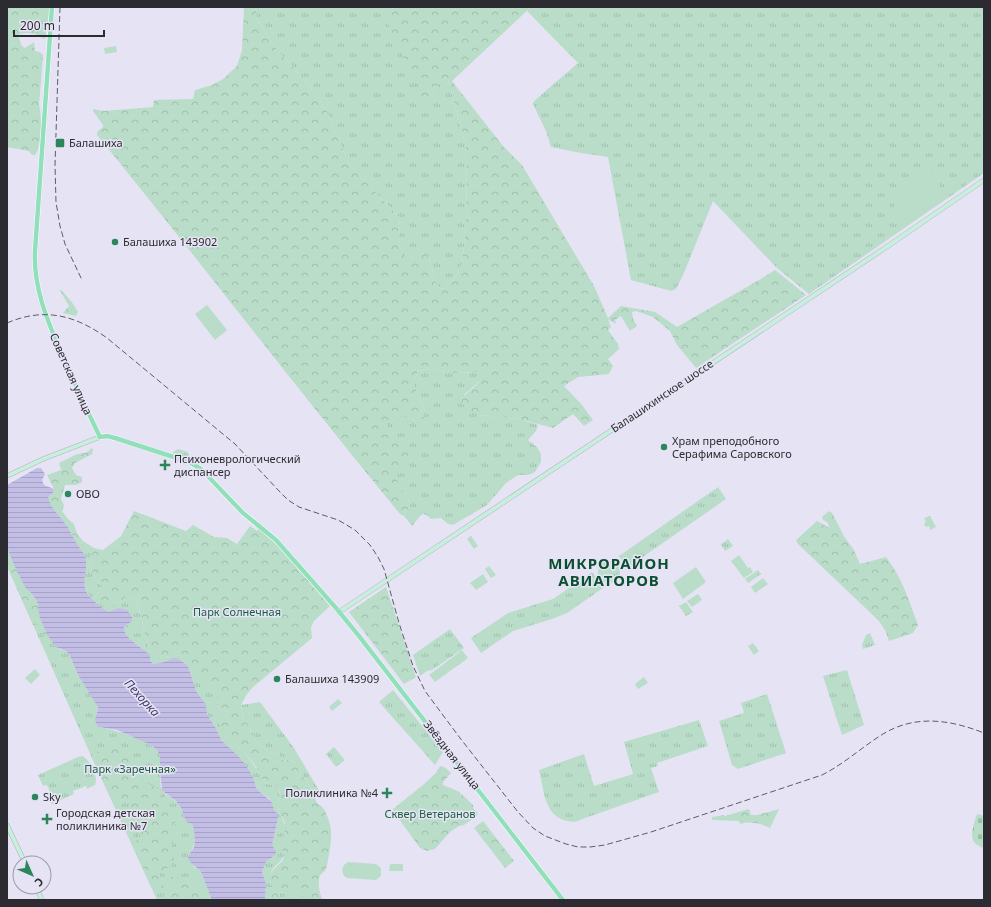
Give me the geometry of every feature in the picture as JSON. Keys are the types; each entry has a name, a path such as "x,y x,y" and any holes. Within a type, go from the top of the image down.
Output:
{"main road":[{"name":"Советская улица","path":"52,7 35,251 35,278 40,298 54,337 100,437"},
{"name":"Балашихинское шоссе","path":"339,612 879,252 984,180"},
{"path":"7,476 43,459 100,437 107,436 189,462 197,467 243,513 276,540 339,612"},
{"name":"Звёздная улица","path":"339,612 563,900"},
{"path":"7,825 21,855"}],"green space":[{"path":"7,7 50,7 44,39 31,33 18,35 22,46 25,48 34,42 35,51 40,52 43,55 39,105 41,122 40,138 35,155 32,155 29,151 7,147"},
{"path":"244,7 257,7 256,18 277,50 306,82 326,109 349,164 400,218 398,234 399,244 405,259 422,253 428,256 436,282 441,289 445,288 456,276 462,264 466,226 467,151 448,79 446,77 442,80 429,98 422,99 388,23 394,7 531,7 452,81 503,146 522,165 594,286 608,318 621,306 655,312 677,327 775,270 806,295 696,368 677,345 670,331 653,317 636,311 632,312 633,319 637,326 630,331 621,316 615,320 616,324 608,319 611,327 608,330 618,344 619,349 608,359 613,366 609,374 578,377 564,386 582,405 593,420 584,426 573,414 553,428 519,419 479,415 466,409 461,401 463,397 482,378 483,374 479,372 451,373 431,369 418,371 413,383 425,411 424,418 418,421 401,416 388,422 388,434 403,444 410,455 396,472 398,484 408,499 410,505 404,516 400,514 97,135 97,132 103,127 103,125 93,109 103,111 153,107 154,100 193,99 195,90 212,85 223,79 237,66 242,50"},
{"path":"257,7 394,7 388,23 429,98 442,80 446,77 448,79 467,151 466,226 462,264 456,276 445,288 441,289 436,282 428,256 422,253 405,260 399,244 398,234 400,218 349,164 326,109 306,82 277,50 256,18"},
{"path":"531,7 984,7 984,173 809,294 777,268 713,201 676,289 671,291 631,280 608,157 551,147 546,131 533,104 534,101 578,63 527,11"},
{"path":"116,46 117,52 105,54 104,48"},
{"path":"928,169 949,197 903,226 898,231 893,196"},
{"path":"59,289 67,296 75,307 78,312 76,316 63,313 69,306"},
{"path":"207,305 227,330 215,340 195,314"},
{"path":"431,369 451,373 479,372 483,374 482,379 464,395 479,415 519,419 538,425 536,431 528,440 537,447 541,454 541,462 535,472 528,475 518,475 506,483 487,505 453,525 448,524 441,518 431,519 427,515 422,514 412,526 404,516 410,505 408,499 398,484 387,434 388,422 401,416 418,421 425,411 413,383 418,371"},
{"path":"91,448 93,449 92,454 75,463 72,468 76,475 82,477 82,482 76,485 65,485 61,499 64,505 62,511 74,524 77,534 83,541 82,546 78,548 66,524 48,501 47,497 53,493 54,489 47,475 61,470 59,463 77,454 85,453"},
{"path":"178,449 188,452 190,459 173,453"},
{"path":"718,487 726,499 627,568 619,556"},
{"name":"Парк Солнечная","path":"134,511 186,531 193,525 214,537 227,538 237,544 250,526 257,531 259,528 276,544 330,606 314,621 311,627 312,638 253,687 241,705 243,718 251,729 257,742 269,753 278,754 284,761 291,758 315,794 317,803 324,808 330,827 331,839 326,869 319,877 319,887 322,900 302,900 303,896 294,890 288,893 279,893 281,900 269,900 274,892 269,877 271,872 283,860 284,855 281,845 285,830 285,822 279,812 278,804 280,789 264,781 255,765 249,758 221,733 219,726 228,712 220,710 216,692 205,677 187,660 178,655 159,657 155,650 150,652 136,599 126,597 119,604 107,609 94,598 103,587 95,579 89,563 94,548 103,550 121,536"},
{"path":"829,511 832,513 845,538 854,550 860,564 886,557 892,565 905,590 918,625 913,633 889,641 886,632 879,621 798,544 796,540 817,521 830,528 822,517"},
{"path":"930,516 936,527 930,530 929,526 926,527 924,524 926,522 924,518"},
{"path":"471,536 478,546 474,549 467,539"},
{"path":"728,539 733,546 725,551 721,544"},
{"path":"83,541 94,548 89,563 95,579 103,587 94,598 119,604 126,597 136,599 150,652 155,650 159,657 178,655 187,660 205,677 217,692 218,706 220,710 228,712 221,722 224,737 233,742 244,753 264,781 280,789 278,806 285,827 282,845 284,855 271,873 270,880 274,892 269,900 265,900 266,884 262,873 266,862 275,855 272,845 278,814 274,810 270,799 260,792 233,752 222,741 207,714 201,698 196,691 188,666 179,659 153,664 147,653 131,640 124,631 124,627 129,624 118,608 109,612 93,601 84,585 82,577 78,548 82,546"},
{"name":"Парк «Заречная»","path":"7,547 59,649 66,651 70,656 78,675 97,703 98,707 96,713 100,727 139,739 153,747 160,754 160,782 162,790 178,805 186,822 192,824 194,844 188,855 194,867 201,872 212,900 157,900 7,566"},
{"path":"7,547 25,587 37,601 40,618 52,644 44,636 38,624 33,625 7,566"},
{"path":"739,555 748,568 744,571 750,567 753,572 744,578 731,561"},
{"path":"609,561 613,562 619,568 619,576 613,582 609,583 605,582 599,576 598,572 599,568 605,562"},
{"path":"489,566 496,575 491,578 485,569"},
{"path":"696,567 706,582 683,599 673,583"},
{"path":"758,570 761,574 748,583 745,579"},
{"path":"592,572 603,588 567,613 513,631 481,653 471,638 508,613 553,599"},
{"path":"483,574 488,582 476,590 470,583"},
{"path":"763,578 768,584 755,593 751,587"},
{"path":"386,587 416,677 404,684 349,612"},
{"path":"698,594 702,600 692,607 687,601"},
{"path":"686,602 693,612 686,616 679,606"},
{"path":"450,629 464,648 432,670 427,671 420,676 413,655"},
{"path":"870,633 875,645 863,649 862,645 866,635"},
{"path":"753,643 759,651 754,655 748,646"},
{"path":"462,650 468,658 435,682 429,675"},
{"path":"35,669 40,675 31,684 25,678"},
{"path":"847,670 864,725 842,735 823,676"},
{"path":"644,677 648,683 638,689 635,684"},
{"path":"393,690 443,752 435,765 379,702"},
{"path":"767,694 786,753 738,769 732,765 719,721 744,713 741,703"},
{"path":"338,699 342,703 332,711 329,707"},
{"path":"260,702 294,748 320,792 315,794 291,758 284,761 278,754 269,753 257,742 251,729 243,718 241,705"},
{"path":"699,720 708,746 657,763 658,766 651,768 659,792 574,822 564,820 551,811 545,796 539,770 584,754 594,786 633,774 624,742"},
{"path":"112,744 120,745 122,747 120,755 122,757 129,756 139,763 142,779 164,793 157,798 158,801 163,804 168,804 170,816 175,822 176,827 171,846 171,852 174,859 170,867 160,871 159,874 165,890 163,893 157,890 153,891 134,849 133,845 140,836 135,828 136,819 130,815 129,804 111,798 93,760 92,754 94,751 101,752"},
{"path":"334,747 345,760 336,767 326,754"},
{"path":"82,756 91,764 96,778 95,785 87,789 86,786 73,791 74,794 52,804 48,796 51,794 47,785 43,786 38,775"},
{"name":"Сквер Ветеранов","path":"440,766 445,767 451,773 443,782 443,785 458,791 473,805 473,808 478,813 477,816 464,825 459,826 450,832 435,849 427,851 420,848 393,809 423,785 436,773"},
{"path":"749,809 751,815 757,815 779,809 770,828 755,823 740,824 739,821 712,820 712,817 725,816"},
{"path":"978,814 984,816 984,848 975,843 972,835 976,816"},
{"path":"483,821 514,861 505,868 474,828"},
{"path":"348,862 376,864 381,868 381,876 376,880 347,878 342,871 344,865"},
{"path":"390,864 403,864 403,871 389,871"},
{"path":"172,877 182,880 197,879 201,884 202,889 206,887 208,888 212,900 165,900 163,896 169,892"},
{"path":"294,890 303,896 302,900 281,900 279,893"}],"water":[{"name":"Пехорка","path":"37,468 41,468 45,474 42,480 44,485 54,489 53,493 48,497 51,505 65,522 77,545 85,555 86,568 84,580 86,591 90,597 109,612 118,608 127,610 132,617 132,621 124,627 125,631 130,639 150,655 150,660 153,664 174,658 179,659 188,666 196,691 206,705 207,714 222,741 245,764 253,777 256,787 271,801 274,810 278,814 272,845 276,852 275,855 266,862 262,872 266,884 265,900 212,900 201,872 188,858 194,847 195,838 193,826 192,824 186,822 181,808 175,800 161,790 160,756 157,750 151,745 117,730 100,727 97,725 95,720 98,707 78,675 70,656 66,651 56,647 48,636 40,618 37,601 25,587 7,547 7,485"}],"railway":[{"path":"60,7 55,165 56,202 65,244 82,280"},
{"path":"7,323 34,315 59,316 71,319 95,330 107,338 235,444 288,500 299,507 338,520 355,530 370,545 384,569 413,666 425,691 518,812 533,828 545,836 578,847 590,847 605,845 651,832 822,775 838,766 883,734 908,724 921,721 946,722 972,728 984,733"}],"place":[{"name":"Балашиха","path":"60,143"},
{"name":"Балашиха 143902","path":"115,242"},
{"name":"Храм преподобного Серафима Саровского","path":"664,447"},
{"name":"Психоневрологический диспансер","path":"165,465"},
{"name":"ОВО","path":"68,494"},
{"name":"Балашиха 143909","path":"277,679"},
{"name":"Поликлиника №4","path":"387,793"},
{"name":"Sky","path":"35,797"},
{"name":"Городская детская поликлиника №7","path":"47,819"}],"district":[{"name":"МИКРОРАЙОН АВИАТОРОВ","path":"609,572"}]}
